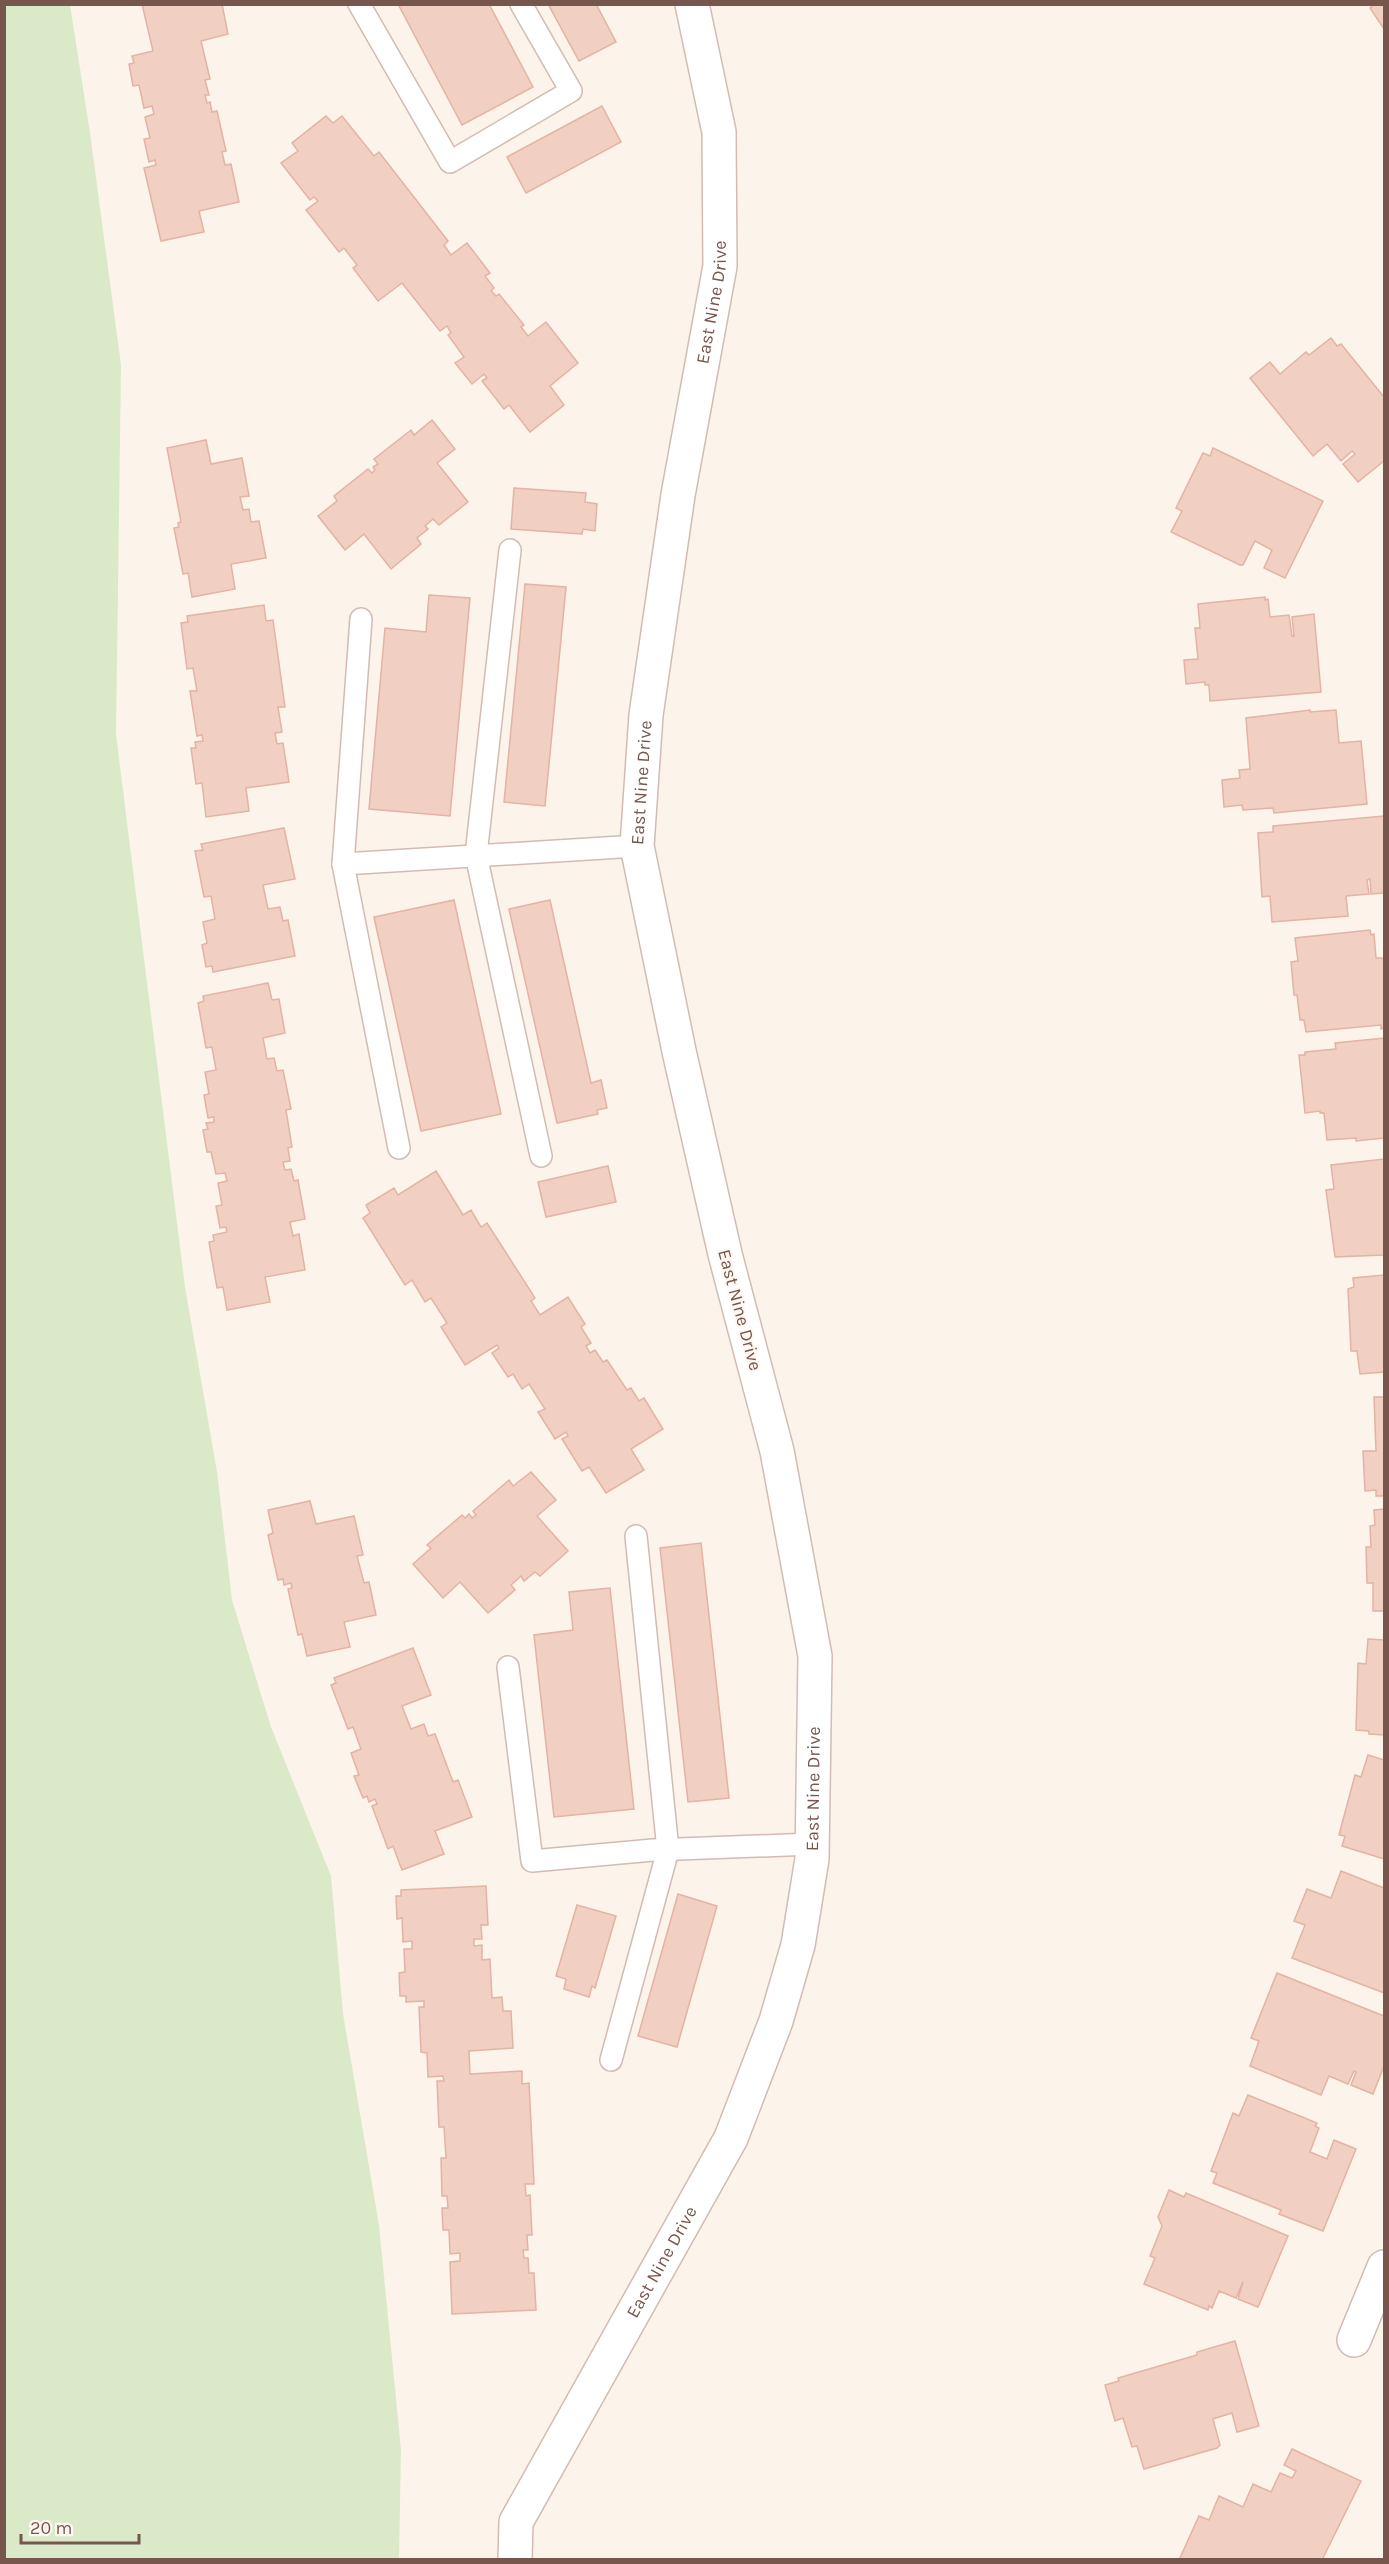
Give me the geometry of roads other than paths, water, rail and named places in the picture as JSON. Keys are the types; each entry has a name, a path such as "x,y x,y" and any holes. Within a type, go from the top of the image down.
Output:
{"street":[{"name":"East Nine Drive","path":"515,2559 516,2522 731,2138 776,2021 798,1945 812,1859 815,1656 777,1451 720,1232 679,1052 637,846 646,715 678,495 720,266 719,132 692,4"},
{"path":"1354,2340 1384,2267"}],"lane":[{"path":"359,4 450,162 571,91 521,4"},
{"path":"510,550 477,855 541,1156"},
{"path":"361,619 343,864 399,1148"},
{"path":"343,864 637,846"},
{"path":"611,2061 668,1850 636,1536"},
{"path":"508,1667 532,1861 668,1850 812,1844"}]}
